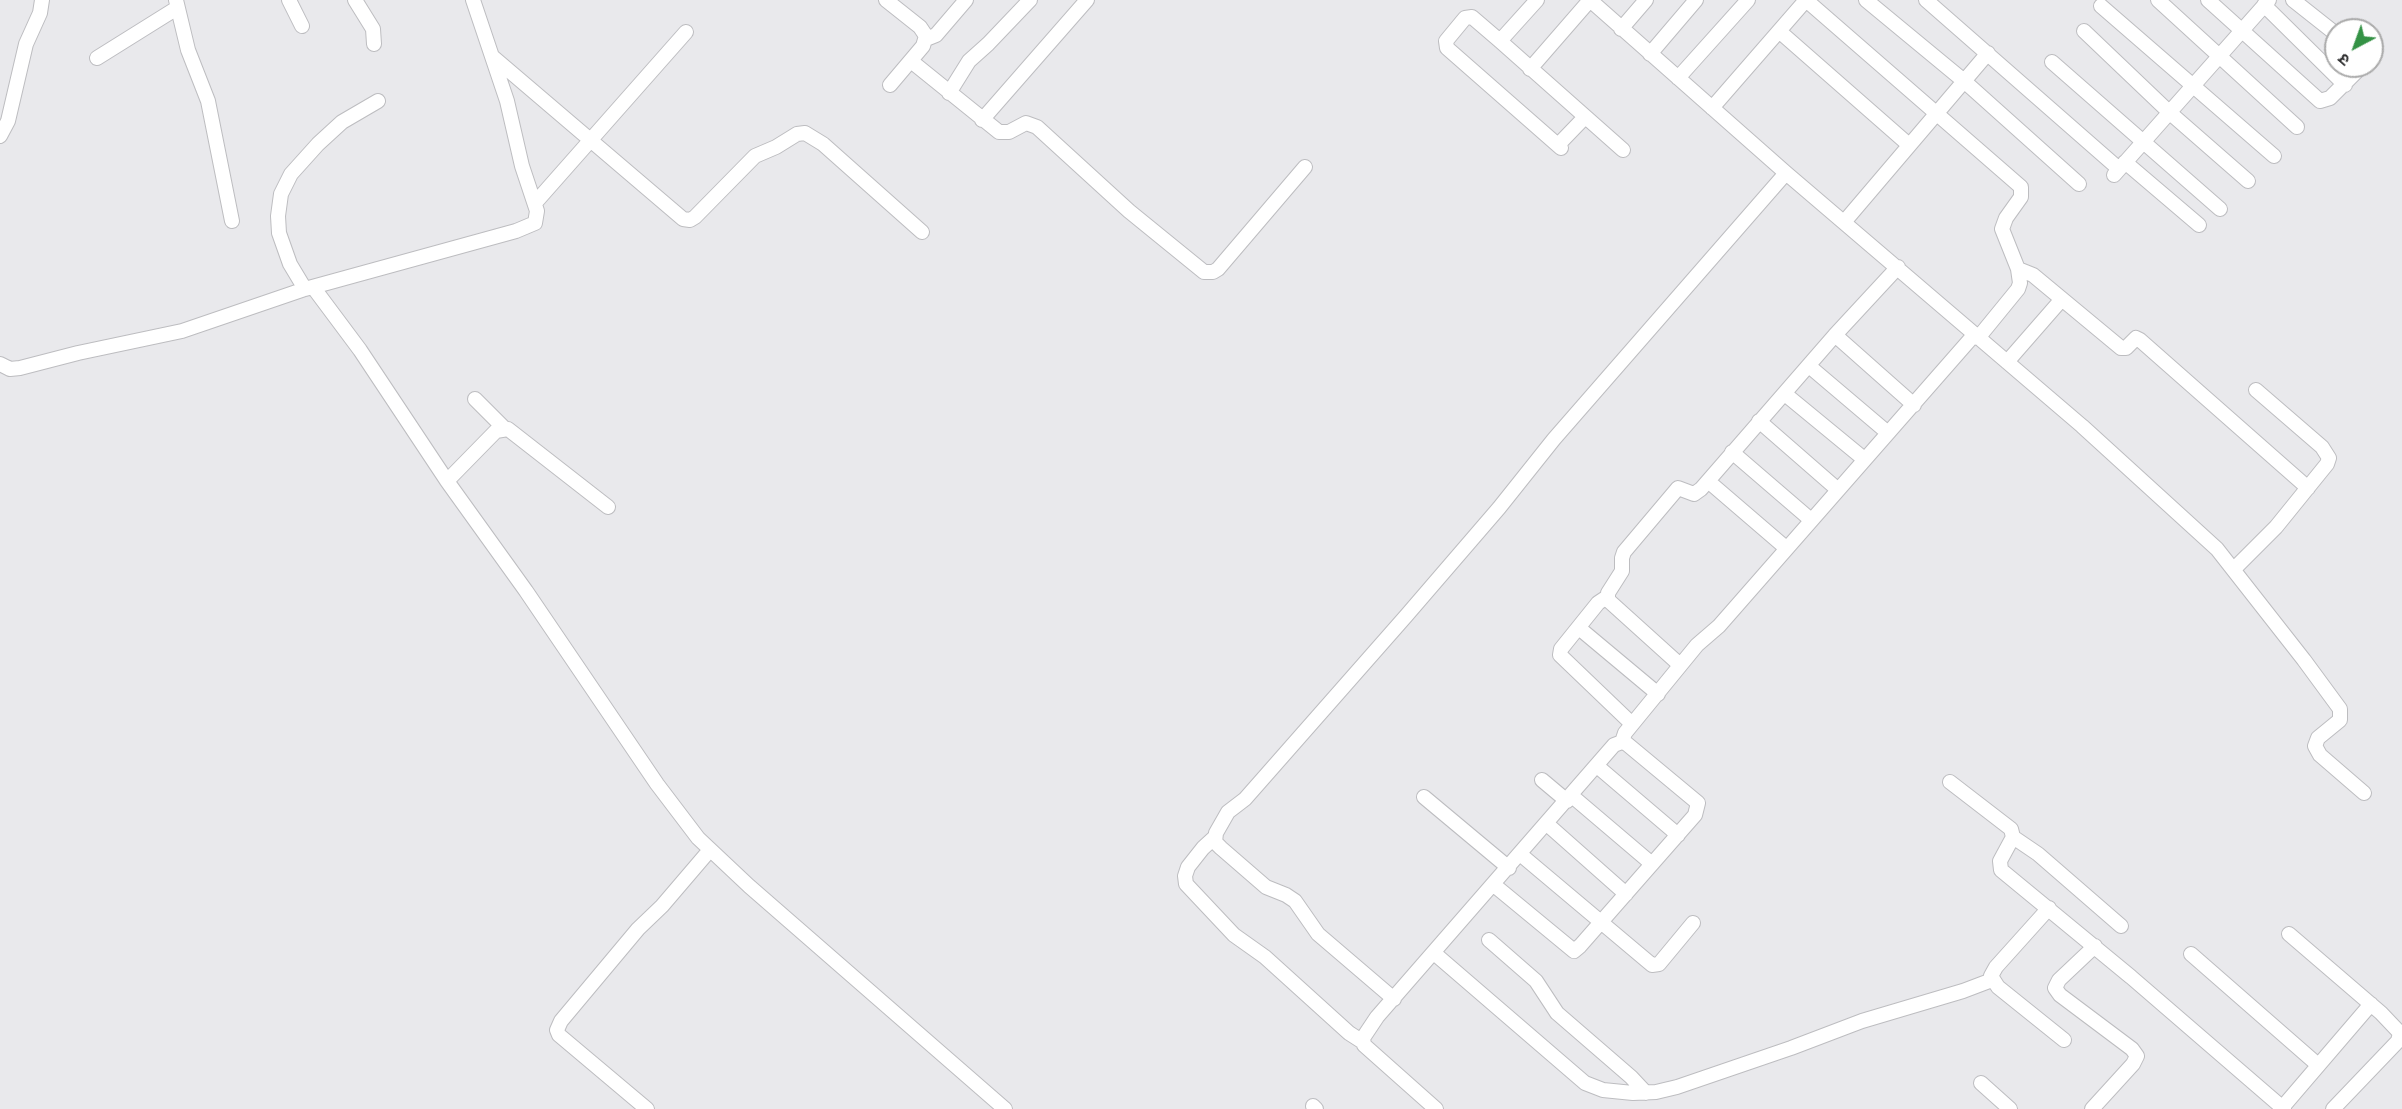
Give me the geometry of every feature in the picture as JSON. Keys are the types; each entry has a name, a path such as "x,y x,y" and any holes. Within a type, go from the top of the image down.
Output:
{"street":[{"path":"0,136 8,121 26,44 40,13 42,0"},
{"path":"289,0 302,26"},
{"path":"355,0 373,29 374,44"},
{"path":"0,364 10,369 20,368 201,326 309,288 516,231 535,223 538,215 535,203 522,166 508,107 473,0"},
{"path":"886,0 903,5 925,33 926,39"},
{"path":"890,85 926,39 936,35 966,0"},
{"path":"949,93 969,61 1030,0"},
{"path":"982,120 1087,0"},
{"path":"1500,41 1537,0"},
{"path":"1530,69 1590,0 1786,173 1845,221 1976,337 2082,426 2194,526 2234,569 2304,660 2340,709 2340,720 2318,738 2315,746 2320,754 2364,794"},
{"path":"1621,29 1646,0"},
{"path":"1650,54 1696,0"},
{"path":"1678,78 1748,0"},
{"path":"1622,742 1632,724 1700,641 1719,626 1864,459 1976,337 2018,289 2020,277 2002,229 2006,218 2021,197 2021,187 1806,0 1712,108"},
{"path":"1866,0 1964,81 2079,184"},
{"path":"1926,0 2120,169 2199,225"},
{"path":"2158,0 2297,127"},
{"path":"2208,0 2320,101 2331,98 2351,78"},
{"path":"2293,0 2324,25"},
{"path":"2120,169 2266,2 2345,85"},
{"path":"97,58 176,4 190,56 208,101 232,221"},
{"path":"2101,6 2274,156"},
{"path":"1585,117 1560,147 1458,58 1445,45 1446,41 1469,16 1623,150"},
{"path":"1779,31 1909,145"},
{"path":"2084,31 2169,112 2248,181"},
{"path":"535,203 686,32"},
{"path":"1845,221 1988,53"},
{"path":"492,56 687,220 695,217 755,156 780,145 796,134 805,133 823,144 922,232"},
{"path":"911,61 999,132 1006,133 1026,123 1034,125 1129,211 1204,272 1213,272 1218,268 1305,167"},
{"path":"2052,62 2220,208"},
{"path":"378,101 348,118 318,144 291,174 281,194 278,216 279,233 290,264 360,350 447,481 690,829 709,851 1005,1109"},
{"path":"1436,1109 1369,1052 1363,1042 1349,1033 1265,957 1234,935 1186,884 1185,876 1188,867 1215,837 1228,812 1245,799 1406,616 1554,440 1786,173"},
{"path":"1632,724 1560,658 1561,649 1598,603 1607,597 1621,574 1624,552 1676,490 1681,488 1694,494 1708,481 1835,335 1898,267"},
{"path":"2018,269 2033,274 2121,348 2126,348 2136,338 2142,341 2308,488"},
{"path":"2007,362 2062,298"},
{"path":"1835,335 1914,405"},
{"path":"1809,366 1888,433"},
{"path":"2234,569 2276,527 2327,464 2328,455 2256,390"},
{"path":"1785,394 1864,459"},
{"path":"475,399 504,428 512,431 608,507"},
{"path":"1759,421 1838,489"},
{"path":"447,481 496,431 504,428"},
{"path":"1732,452 1811,520"},
{"path":"1708,481 1786,549"},
{"path":"1607,597 1680,665"},
{"path":"1578,628 1658,694"},
{"path":"1363,1042 1377,1017 1570,799 1614,745 1622,742 1628,744 1698,803 1695,815 1578,949 1570,950 1494,885"},
{"path":"1597,766 1678,835"},
{"path":"1542,780 1570,799 1652,864"},
{"path":"1950,782 2006,824 2011,829 2013,837 2038,854 2121,926"},
{"path":"1424,797 1509,868"},
{"path":"1547,824 1626,894"},
{"path":"1215,837 1217,845 1260,882 1295,901 1318,934 1394,999"},
{"path":"2013,837 2000,861 2001,870 2049,908 2283,1108 2371,1004"},
{"path":"647,1109 559,1035 557,1030 561,1021 631,938 709,851"},
{"path":"1520,854 1654,966 1659,964 1693,923"},
{"path":"2049,908 1996,967 1991,976 1998,987 2064,1040"},
{"path":"2289,933 2398,1028 2400,1037 2333,1109"},
{"path":"1489,940 1536,981 1557,1013 1631,1077 1646,1093"},
{"path":"2092,1109 2133,1064 2137,1056 2132,1049 2060,995 2055,988 2059,980 2094,946"},
{"path":"1434,953 1584,1083 1603,1090 1646,1093 1677,1087 1862,1021 1992,980"},
{"path":"2191,954 2318,1065"},
{"path":"1981,1083 2010,1109"}]}
